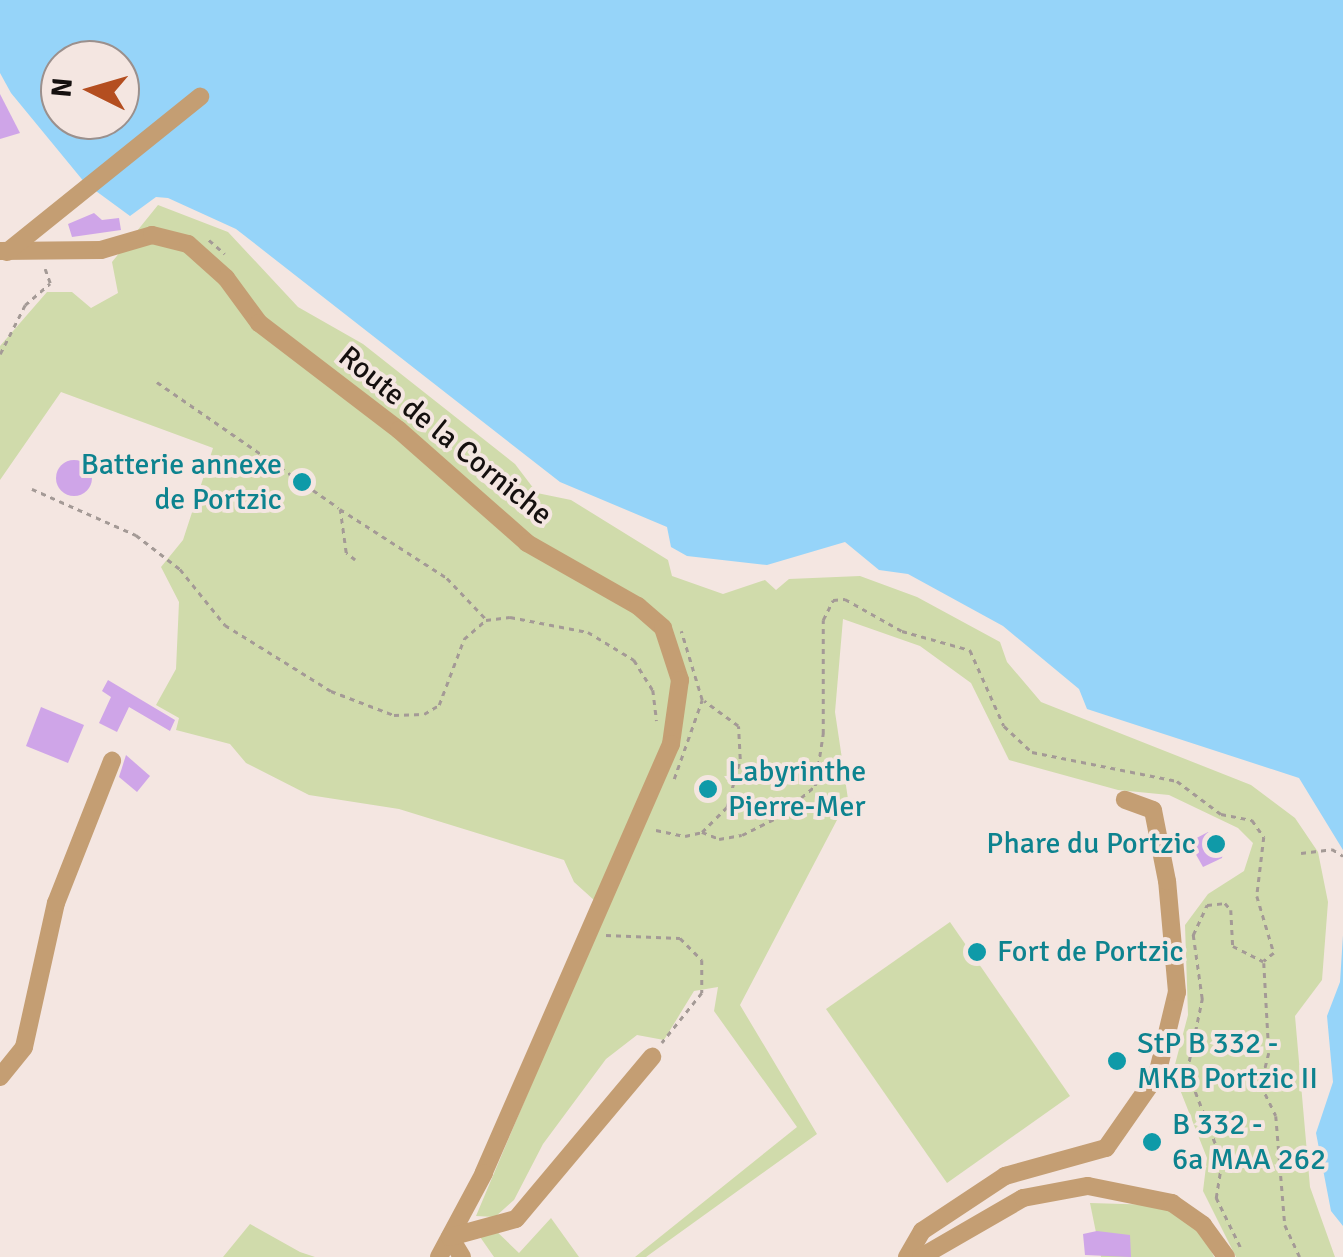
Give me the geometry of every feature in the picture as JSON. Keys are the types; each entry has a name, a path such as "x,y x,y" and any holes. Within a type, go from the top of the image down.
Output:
{"street":[{"path":"3,251 200,97"},
{"name":"Route de la Corniche","path":"3,251 102,250 152,235 188,244 226,278 258,322 399,430 527,543 638,606 663,628 680,680 680,712 606,892 439,1257"},
{"path":"0,1077 24,1048 56,904 112,761"},
{"path":"907,1257 922,1230 1005,1176 1106,1148 1157,1075 1177,992 1167,881 1154,810 1125,800"},
{"path":"462,1257 450,1237 516,1219 652,1056"},
{"path":"921,1257 1023,1198 1088,1186 1172,1203 1202,1225 1226,1257"}],"path":[{"path":"0,354 25,305 50,283 38,253"},
{"path":"158,382 447,578 486,620"},
{"path":"32,489 136,535 180,569 225,624 331,691 394,715 424,714 440,705 464,639 486,620 510,617 588,632 634,660 653,690 658,728"},
{"path":"340,509 346,553 355,560"},
{"path":"702,832 719,839 742,835 815,786 824,734 823,620 832,600 845,598 902,631 970,650 1004,726 1032,752 1177,781 1222,814 1252,820 1264,837 1257,896 1274,953 1264,962"},
{"path":"656,830 684,836 702,832 727,807 740,759 738,726 702,700"},
{"path":"1301,853 1332,849 1343,856"},
{"path":"1244,1257 1216,1198 1222,1162 1187,1071 1202,999 1192,935 1207,905 1225,903 1231,910 1233,946 1264,962"},
{"path":"604,934 614,940 660,933 680,938 702,960 702,994 652,1056"},
{"path":"1264,962 1269,1053 1261,1085 1276,1116 1284,1225 1300,1257"}],"green space":[{"path":"158,205 228,232 298,307 363,344 515,464 537,493 571,500 668,560 672,576 723,594 765,580 776,590 789,579 860,576 917,597 1000,642 1007,662 1041,702 1251,785 1295,818 1318,852 1328,902 1322,980 1295,1016 1310,1187 1335,1257 1236,1257 1203,1191 1207,1158 1173,1072 1188,1015 1185,925 1208,894 1244,871 1253,843 1238,828 1169,795 1118,790 1009,760 971,683 920,646 843,619 835,712 848,799 740,1005 817,1134 646,1257 635,1257 797,1127 714,1011 718,987 694,991 664,1040 637,1035 606,1059 543,1144 514,1200 495,1217 476,1216 605,910 574,882 564,860 399,809 309,795 246,763 230,744 176,730 179,718 156,705 176,669 179,602 161,567 183,540 213,448 61,392 0,480 0,346 47,292 72,292 91,308 118,293 112,262"},
{"path":"950,922 1070,1096 947,1183 826,1009"},
{"path":"1090,1203 1157,1205 1200,1227 1214,1257 1101,1257"},
{"path":"551,1218 579,1257 494,1257 478,1234 492,1227 519,1253"},
{"path":"250,1224 300,1252 315,1257 223,1257"}],"water":[{"path":"0,0 1343,0 1343,850 1299,778 1087,709 1079,689 1003,626 908,574 879,570 845,542 767,565 687,556 671,547 667,527 560,482 236,229 168,198 156,197 130,216 85,183 50,140 140,140 140,40 40,40 40,128 0,73"},
{"path":"1343,935 1343,1226 1331,1211 1316,1133 1333,1082 1327,1016 1340,982"}],"building":[{"path":"0,94 20,133 0,139"},
{"path":"94,213 102,220 119,218 121,230 72,237 68,224"},
{"path":"74,460 87,465 92,478 87,491 74,496 61,491 56,478 61,465"},
{"path":"108,680 175,720 170,731 129,707 117,732 99,723 111,697 102,691"},
{"path":"41,707 84,725 68,763 26,746"},
{"path":"126,755 150,776 137,792 119,777"},
{"path":"1208,832 1224,840 1222,858 1203,867 1189,842"},
{"path":"1097,1231 1130,1235 1131,1257 1085,1255 1083,1234"}],"place":[{"name":"Batterie annexe de Portzic","path":"302,482"},
{"name":"Labyrinthe Pierre-Mer","path":"708,789"},
{"name":"Phare du Portzic","path":"1216,844"},
{"name":"Fort de Portzic","path":"977,952"},
{"name":"StP B 332 - MKB Portzic II","path":"1117,1061"},
{"name":"B 332 - 6a MAA 262","path":"1152,1142"}]}
